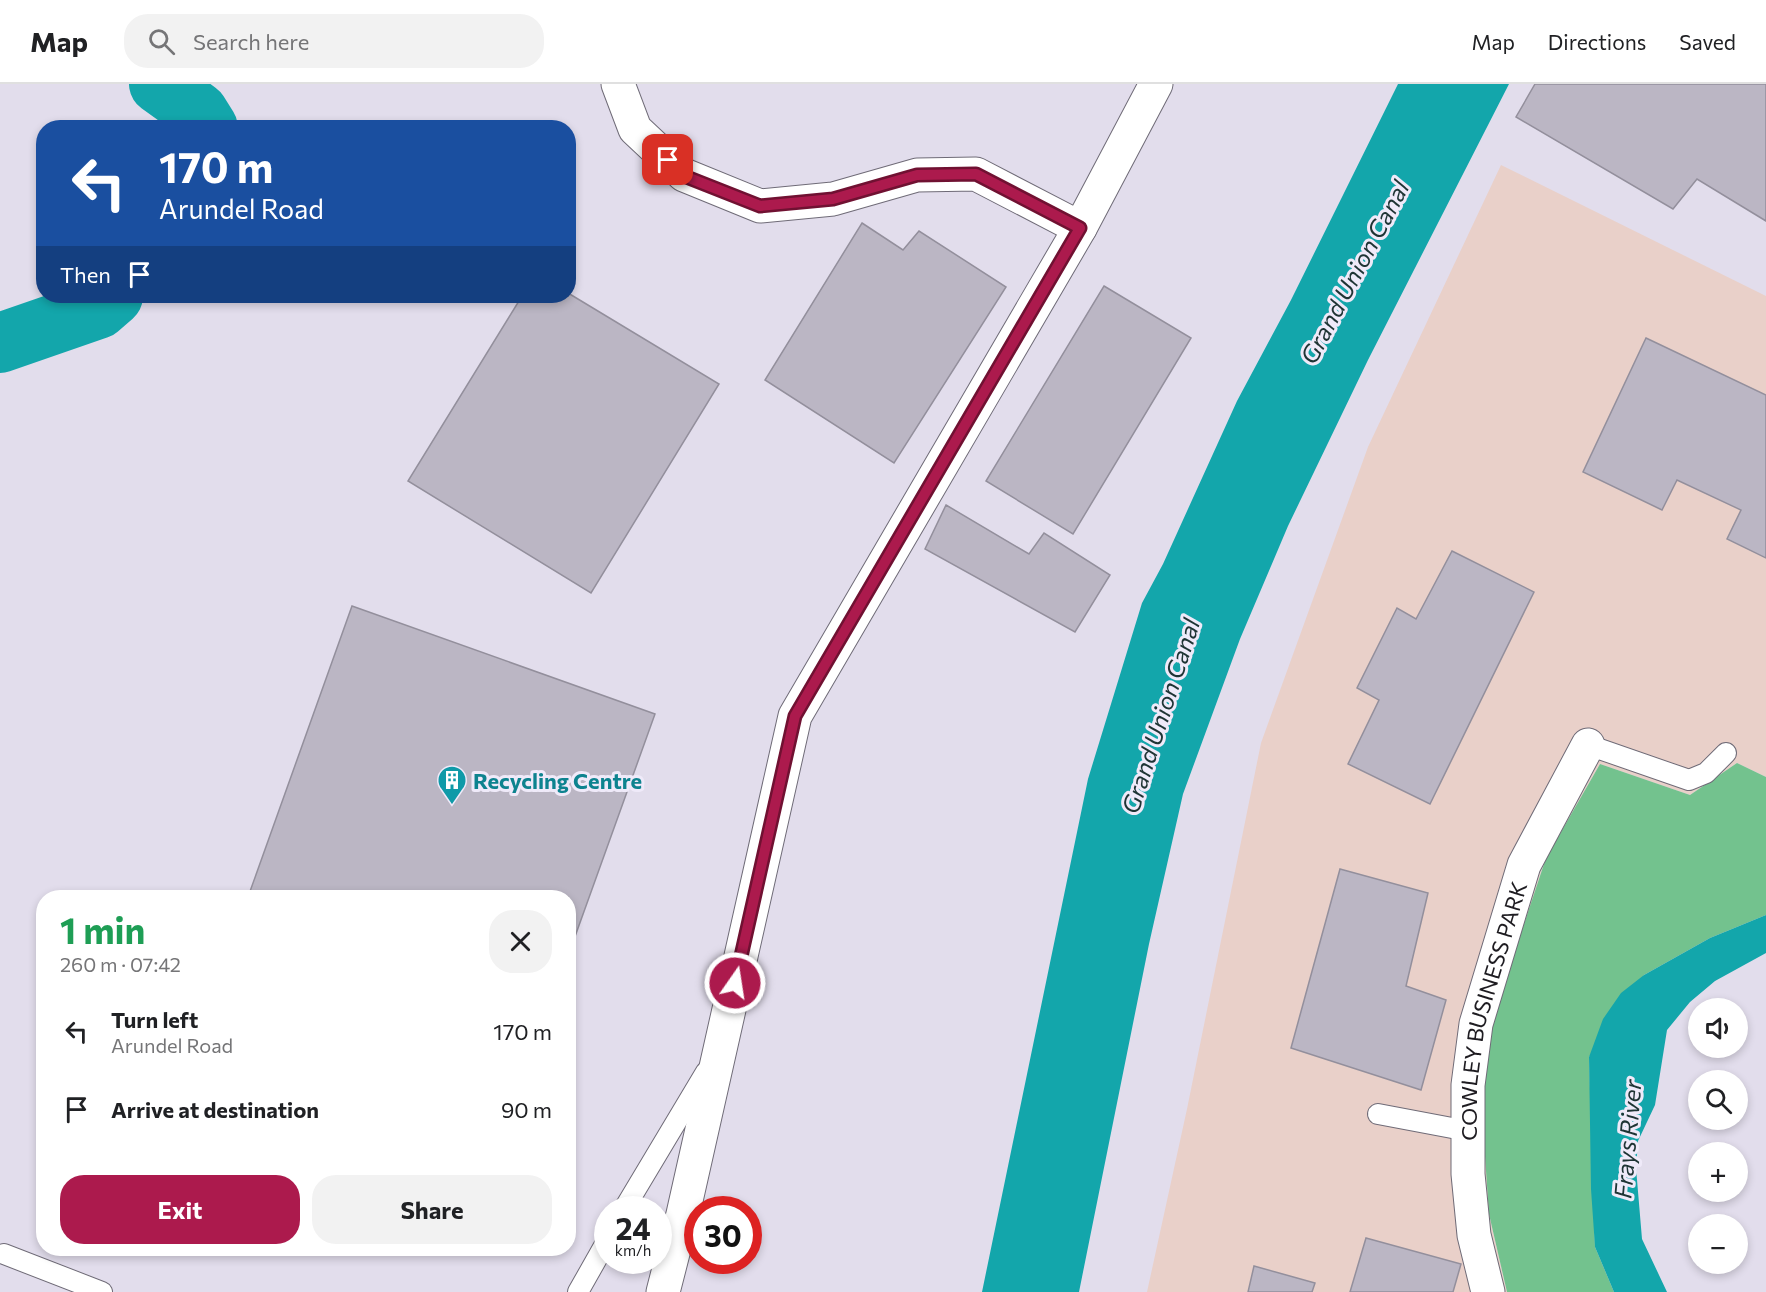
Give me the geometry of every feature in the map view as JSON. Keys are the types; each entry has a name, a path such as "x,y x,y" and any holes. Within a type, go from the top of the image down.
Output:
{"street":[{"path":"618,84 635,129 684,176 760,206 833,199 917,175 976,174 1080,228"},
{"path":"663,1292 795,716 1080,228 1156,84"},
{"name":"COWLEY BUSINESS PARK","path":"1488,1292 1474,1235 1468,1174 1468,1084 1476,1024 1524,865 1588,745"}],"lane":[{"path":"1588,745 1689,780 1706,773 1726,753"},
{"path":"632,1196 720,1049"},
{"path":"1378,1114 1468,1131"},
{"path":"4,1254 102,1292"},
{"path":"578,1292 594,1264"}],"shaded area":[{"path":"1501,165 1766,296 1766,777 1737,763 1690,795 1600,764 1545,860 1521,936 1489,1214 1507,1292 1147,1292 1187,1109 1261,743 1368,447"}],"green space":[{"path":"1737,763 1766,777 1766,915 1710,938 1644,975 1589,1057 1595,1247 1614,1292 1507,1292 1489,1214 1483,1089 1495,1011 1546,858 1600,764 1690,795"}],"water":[{"name":"Grand Union Canal","path":"1398,84 1509,84 1368,360 1288,526 1240,639 1183,794 1149,944 1079,1292 982,1292 1088,779 1142,603 1163,564 1237,401 1291,300"},
{"name":"Frays River","path":"1766,915 1766,953 1715,981 1695,998 1688,998 1688,1004 1667,1030 1655,1105 1638,1141 1636,1168 1642,1239 1667,1292 1614,1292 1595,1247 1591,1189 1589,1057 1603,1019 1621,993 1644,975 1710,938"}],"building":[{"path":"1535,84 1766,84 1766,221 1697,179 1673,209 1516,117"},
{"path":"862,223 903,250 919,231 1006,287 894,463 765,380"},
{"path":"1104,286 1191,338 1073,534 986,481"},
{"path":"576,298 719,384 591,593 408,481 518,303 576,303"},
{"path":"1646,338 1766,395 1766,558 1727,539 1741,510 1677,480 1662,510 1583,472"},
{"path":"946,505 1029,554 1044,533 1110,575 1075,632 925,549"},
{"path":"1452,551 1534,592 1430,804 1348,764 1379,700 1357,688 1397,608 1416,619"},
{"name":"Recycling Centre","path":"352,606 655,714 576,934 576,890 251,890"},
{"path":"1340,869 1428,893 1406,986 1446,1000 1421,1090 1291,1048"},
{"path":"1366,1238 1461,1264 1453,1292 1350,1292"},
{"path":"1254,1266 1315,1283 1312,1292 1248,1292"}],"waterway":[{"path":"159,84 198,112 203,120"},
{"path":"0,343 98,309 105,303"}],"place":[{"name":"Recycling Centre","path":"452,806"}],"route":[{"path":"668,160 684,176 760,206 833,199 917,175 976,174 1080,228 795,716 735,983"}]}
